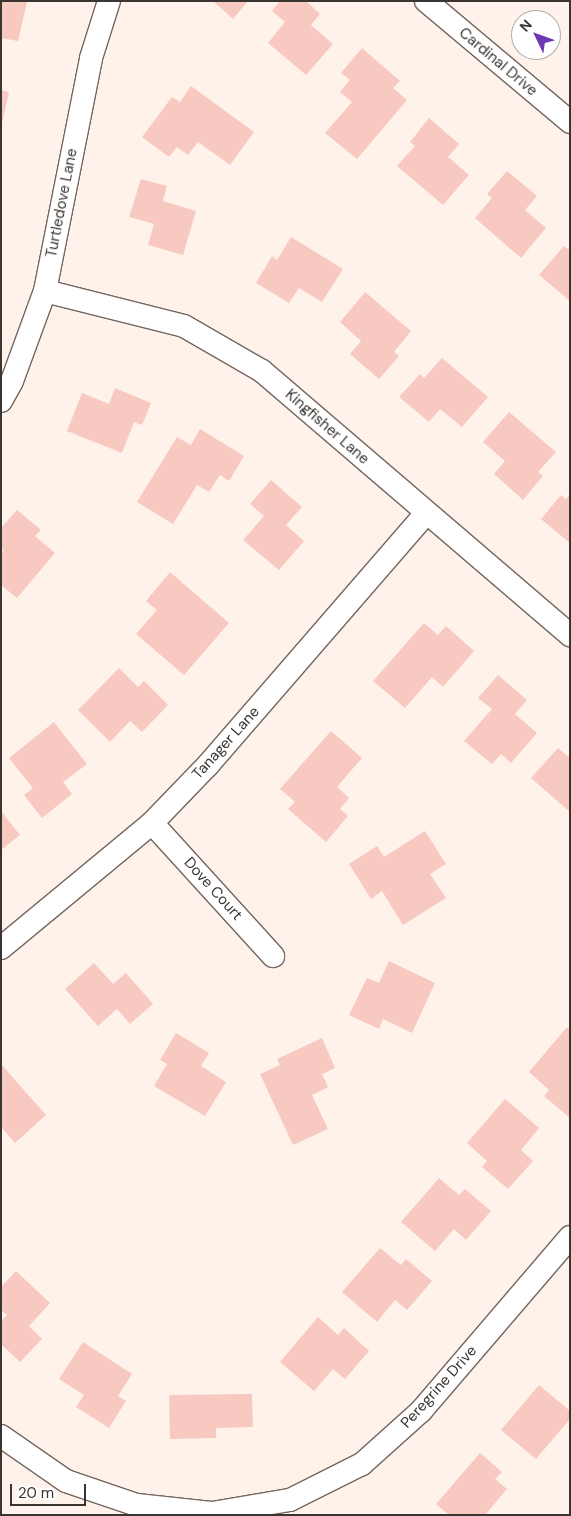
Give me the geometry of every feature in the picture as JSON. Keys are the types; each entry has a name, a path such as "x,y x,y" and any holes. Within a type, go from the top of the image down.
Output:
{"street":[{"name":"Turtledove Lane","path":"1,401 12,381 45,291 91,58 109,1"},
{"name":"Cardinal Drive","path":"426,1 567,115"},
{"name":"Kingfisher Lane","path":"45,291 184,326 262,371 570,635"},
{"name":"Tanager Lane","path":"1,948 152,823 208,765 426,513"},
{"name":"Dove Court","path":"152,823 273,956"},
{"name":"Peregrine Drive","path":"1,1436 66,1481 137,1505 212,1513 290,1500 362,1464 422,1411 570,1238"}],"building":[{"path":"1,1 27,2 18,41 1,38"},
{"path":"213,1 248,1 233,19"},
{"path":"280,1 306,1 320,14 311,25 333,44 306,75 268,43 285,22 272,11"},
{"path":"362,48 400,81 393,88 407,100 357,159 325,133 352,102 340,92 350,80 341,73"},
{"path":"191,86 254,132 230,165 198,142 188,155 177,147 169,157 142,137 172,97 180,102"},
{"path":"1,90 9,92 2,123 1,123"},
{"path":"429,118 459,144 448,157 469,175 443,205 397,166 415,146 410,142"},
{"path":"507,171 537,196 525,210 546,228 521,258 475,218 492,198 487,194"},
{"path":"141,179 167,186 163,201 196,211 183,255 148,245 154,224 129,217"},
{"path":"291,237 343,269 322,302 299,288 289,303 256,283 272,256 277,260"},
{"path":"564,246 570,250 570,301 539,275"},
{"path":"365,292 411,331 394,352 399,356 379,379 350,354 361,341 340,322"},
{"path":"442,358 488,397 462,427 440,409 429,422 399,397 420,374 424,378"},
{"path":"115,388 151,403 142,425 134,422 122,453 67,431 82,393 109,404"},
{"path":"509,412 556,452 538,472 543,476 523,500 494,474 505,461 483,442"},
{"path":"200,429 244,456 229,481 220,475 209,492 197,485 173,524 137,502 177,437 191,445"},
{"path":"271,480 302,507 286,525 304,541 279,570 243,540 264,516 250,504"},
{"path":"561,495 566,499 570,495 570,543 541,519"},
{"path":"17,510 41,530 35,536 55,553 17,598 1,585 1,553 4,550 1,548 1,528"},
{"path":"170,572 229,623 184,675 136,634 157,610 146,601"},
{"path":"424,623 438,635 446,626 474,651 443,687 432,677 405,708 373,681"},
{"path":"119,668 138,687 144,681 168,705 142,732 130,721 110,742 78,710"},
{"path":"498,675 527,700 515,714 537,733 511,763 501,754 492,764 464,741 492,709 478,698"},
{"path":"54,722 87,764 63,782 72,794 42,818 24,795 33,788 9,758"},
{"path":"331,731 362,758 337,787 349,798 340,809 348,816 326,842 288,809 295,802 280,789"},
{"path":"558,748 570,758 570,812 531,778"},
{"path":"1,811 20,835 1,850"},
{"path":"425,831 446,864 430,874 446,898 403,925 382,891 371,899 349,864 377,846 384,857"},
{"path":"389,961 435,983 412,1033 383,1019 379,1029 349,1015 367,978 379,983"},
{"path":"94,963 113,984 126,973 153,1004 130,1024 117,1009 98,1026 65,989"},
{"path":"567,1027 570,1030 570,1118 544,1096 549,1090 529,1072"},
{"path":"176,1033 209,1053 201,1066 226,1082 205,1116 154,1086 167,1064 160,1060"},
{"path":"322,1038 335,1068 322,1074 328,1087 312,1095 328,1129 293,1145 260,1074 280,1065 277,1059"},
{"path":"1,1064 46,1115 15,1143 1,1127"},
{"path":"505,1099 539,1128 521,1150 533,1161 508,1189 482,1167 487,1161 467,1143"},
{"path":"439,1178 459,1195 465,1189 491,1211 466,1240 454,1229 435,1251 401,1222"},
{"path":"380,1248 401,1265 406,1259 432,1281 407,1310 395,1300 377,1322 342,1292"},
{"path":"16,1271 50,1303 29,1326 42,1339 20,1362 1,1344 1,1321 7,1315 1,1310 1,1287"},
{"path":"318,1317 338,1335 344,1328 369,1351 345,1379 333,1369 314,1391 280,1362"},
{"path":"83,1342 132,1374 118,1396 126,1401 109,1428 76,1407 84,1395 59,1379"},
{"path":"539,1385 570,1411 570,1419 536,1459 501,1430"},
{"path":"252,1394 253,1427 216,1428 216,1438 170,1439 169,1395"},
{"path":"480,1453 502,1472 495,1479 507,1489 485,1515 449,1515 436,1504"}]}
